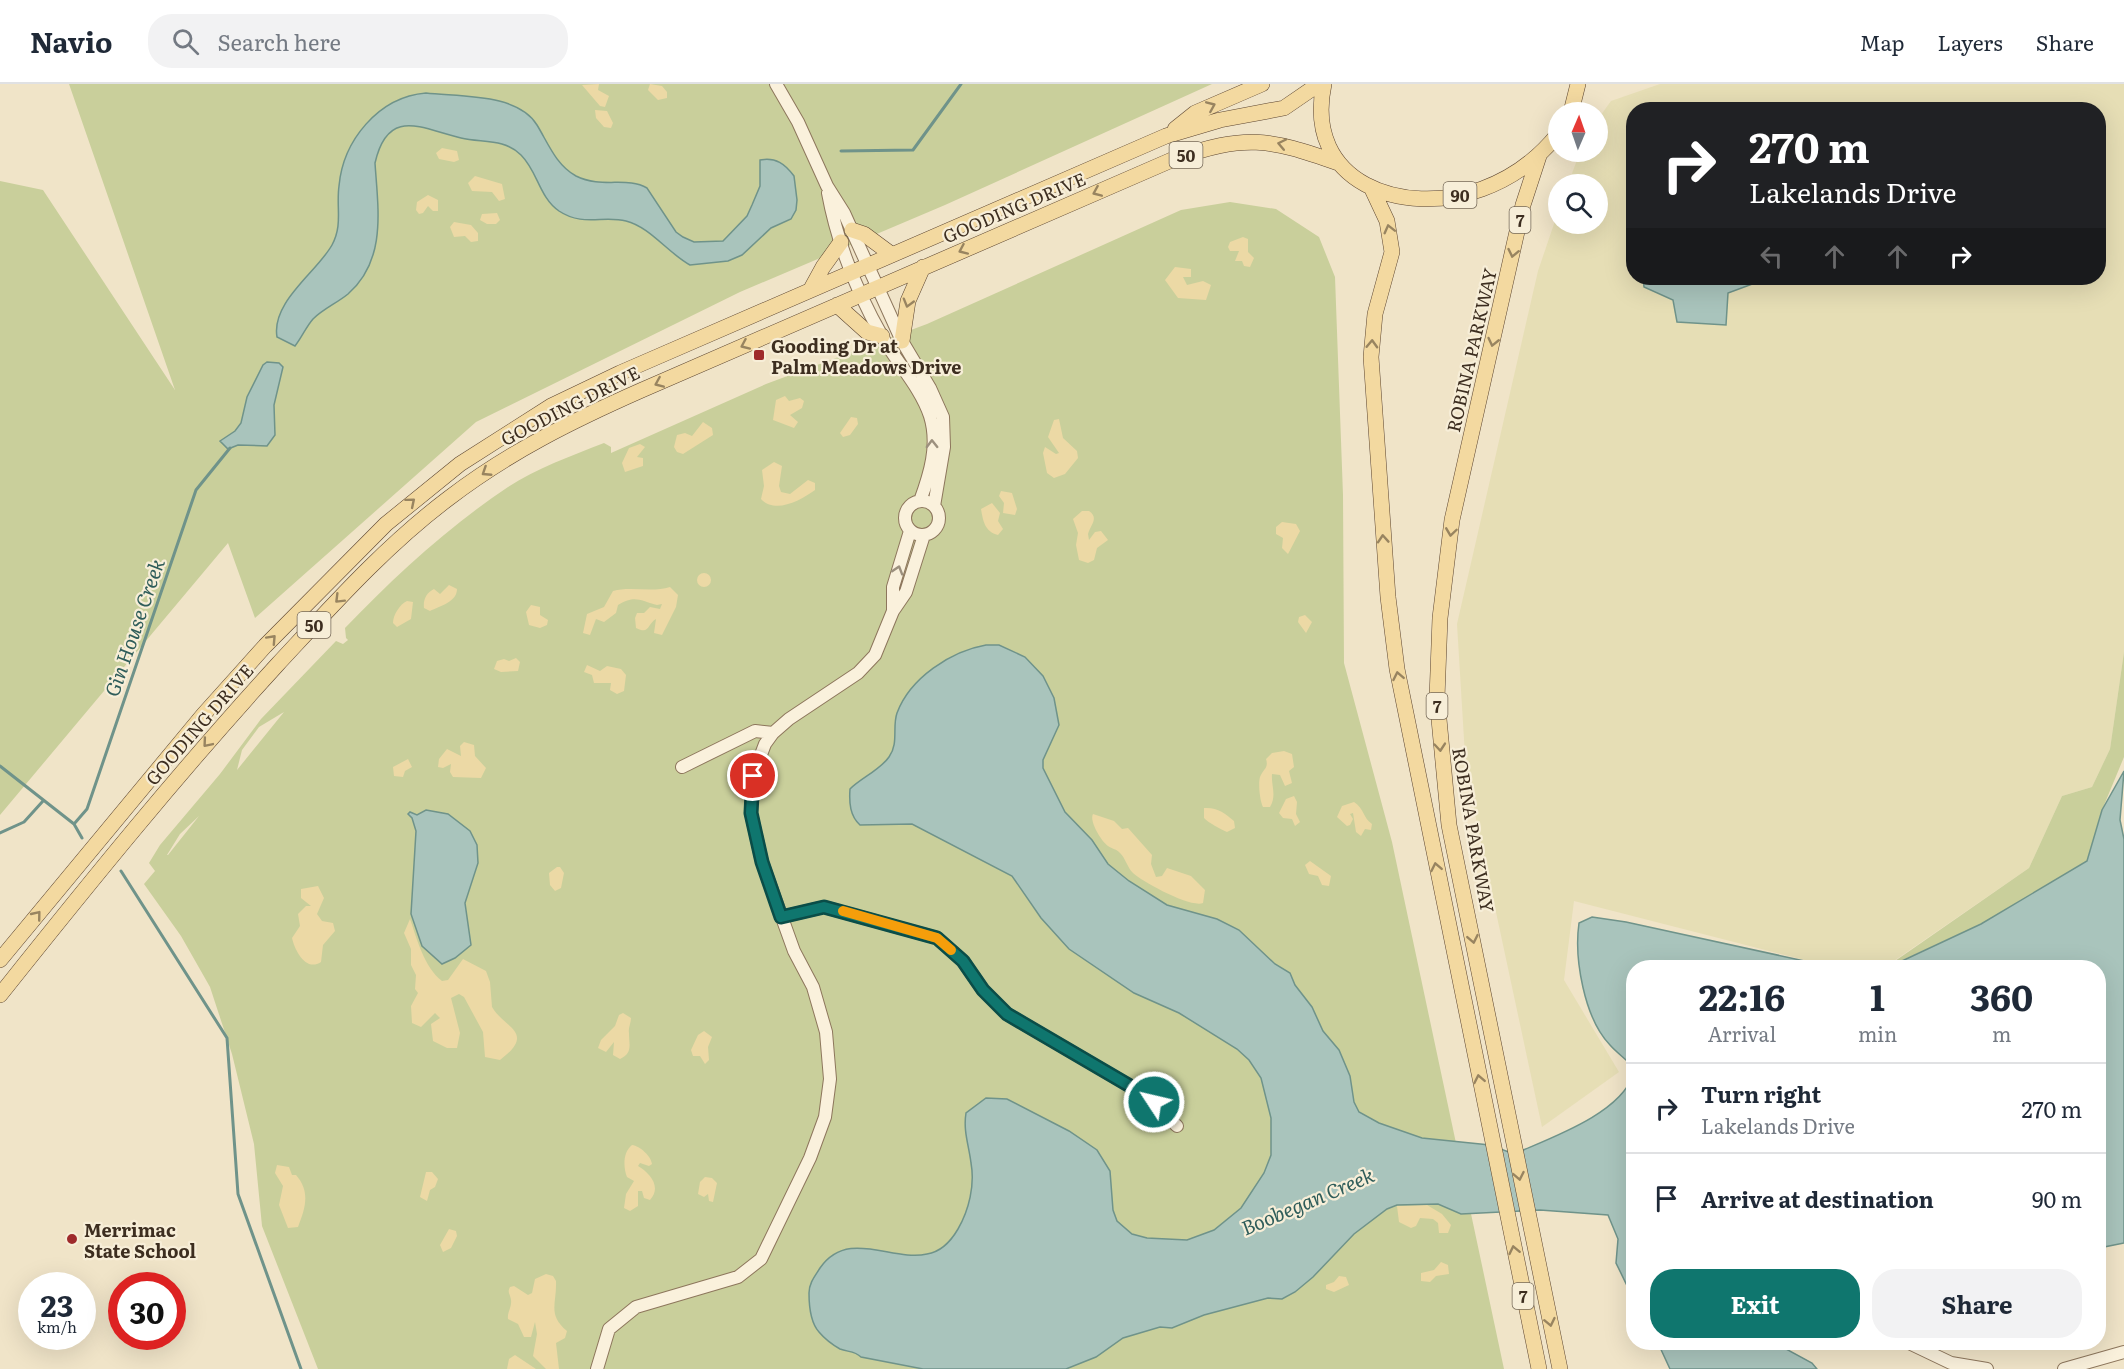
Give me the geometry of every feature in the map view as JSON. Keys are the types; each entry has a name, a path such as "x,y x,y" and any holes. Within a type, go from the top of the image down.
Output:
{"main road":[{"path":"1166,136 1195,113 1262,84"},
{"name":"GOODING DRIVE","path":"0,960 203,715 308,600 412,500 489,443 551,406 813,287 1166,136 1220,120 1274,111 1295,103 1321,84"},
{"name":"90","path":"1321,84 1322,119 1328,142 1338,163 1354,179 1372,189 1406,198 1450,197 1493,185 1539,156 1548,146"},
{"path":"1575,98 1590,84"},
{"name":"GOODING DRIVE","path":"0,995 102,867 213,736 327,611 406,534 447,498 512,454 548,434 837,305 1174,159 1246,141 1274,142 1338,163"},
{"name":"ROBINA PARKWAY","path":"1539,156 1523,205 1452,520 1437,657 1439,739 1449,825 1528,1223 1560,1369"},
{"name":"7","path":"1372,189 1387,221 1392,240 1390,262 1375,314 1371,357 1392,635 1539,1369"},
{"path":"852,230 864,234 891,254"},
{"path":"813,287 823,267 841,242"},
{"path":"902,341 908,301 923,267"},
{"path":"837,305 867,332 882,336"}],"street":[{"path":"597,1369 609,1329 636,1307 738,1277 761,1259 810,1158 825,1117 830,1079 826,1032 813,987 781,917 762,862 751,813 753,776 765,744 773,733 789,719 858,673 875,655 893,611 906,592 924,535 937,526 939,515 934,506 944,447 943,417 930,387 902,341 852,230 827,186 798,122 776,84"},
{"path":"827,186 833,218 862,294 882,336 930,416 933,442 931,470 920,501"},
{"path":"924,535 910,531 905,523 905,513 911,504 920,501 934,506"},
{"path":"893,611 893,586 910,531"},
{"path":"682,767 755,731 773,733"},
{"path":"781,917 824,907 937,938 963,961 983,990 1007,1014 1142,1093 1176,1126"},
{"path":"1924,1350 1951,1363 1987,1369"},
{"path":"2064,1369 2124,1352"}],"shaded area":[{"path":"1660,84 2124,84 2124,652 2110,749 2092,787 2062,796 2029,868 1895,960 1805,960 1574,901 1564,980 1619,1072 1542,1127 1466,772 1457,624 1538,271 1551,234 1608,234 1608,174 1572,174 1576,162 1608,162 1608,105 1611,101"}],"green space":[{"path":"69,84 1212,84 945,205 740,292 476,422 255,618 228,543 0,815 0,181 43,190 175,390"},
{"path":"1230,202 1276,209 1319,237 1335,277 1343,495 1344,663 1392,842 1504,1369 318,1369 262,1226 254,1144 232,1054 210,987 181,936 144,884 155,871 149,863 160,845 220,774 261,719 336,641 343,644 348,640 345,628 422,553 486,502 519,480 542,468 604,443 611,447 611,453 766,384 927,324 1181,210","holes":["284,712 237,770 242,750 259,727","199,816 168,855 167,855 180,834"]},
{"path":"2124,652 2124,757 2102,810 2087,861 1981,924 1902,960 1897,960 2029,868 2062,796 2092,787 2110,749"}],"sand":[{"path":"599,84 598,90 609,96 605,107 600,106 582,85"},
{"path":"650,84 662,86 667,92 667,98 658,100 648,90"},
{"path":"595,110 607,111 613,123 611,128 604,127 596,118"},
{"path":"442,148 457,151 459,160 454,162 439,159 436,153"},
{"path":"475,176 502,184 505,199 499,201 492,192 472,191 468,183"},
{"path":"428,195 438,200 438,211 433,211 428,206 423,213 419,214 416,210 417,202"},
{"path":"497,213 500,220 496,224 487,224 480,220 482,214"},
{"path":"454,222 471,225 478,233 478,241 471,242 465,236 454,237 450,227"},
{"path":"1243,237 1248,239 1248,252 1254,258 1250,267 1244,266 1242,261 1235,261 1239,251 1230,251 1228,247 1230,242"},
{"path":"1175,267 1191,269 1191,277 1183,277 1187,285 1203,281 1211,285 1206,300 1178,298 1165,280"},
{"path":"785,396 789,401 800,398 804,401 802,408 790,415 798,422 794,428 773,420 776,400"},
{"path":"851,417 857,418 858,424 850,435 843,437 840,433"},
{"path":"1059,419 1063,438 1077,451 1078,458 1065,474 1054,478 1047,473 1043,453 1045,447 1056,454 1059,453 1048,437 1054,420"},
{"path":"703,422 712,428 713,435 683,454 677,452 674,447 677,435 685,433 692,436"},
{"path":"640,444 645,447 637,457 643,458 643,466 625,472 622,463 629,448"},
{"path":"774,462 782,466 779,486 781,492 790,494 808,480 815,483 815,490 802,498 780,506 761,499 764,486 762,470"},
{"path":"1001,491 1012,493 1017,509 1015,515 1003,513 1004,503 999,496"},
{"path":"992,503 1000,513 998,521 1003,529 998,535 987,529 981,509"},
{"path":"1082,511 1089,511 1093,516 1088,534 1089,540 1095,532 1101,531 1108,540 1097,548 1094,560 1088,563 1079,560 1076,545 1078,533 1073,519"},
{"path":"1282,522 1296,524 1300,531 1288,554 1282,548 1283,538 1276,534 1276,527"},
{"path":"704,573 709,575 711,580 709,585 704,587 699,585 697,580 699,575"},
{"path":"449,585 457,589 451,600 430,611 424,608 429,593 434,589 440,594"},
{"path":"670,587 678,595 676,607 662,635 654,633 656,619 646,630 641,630 636,628 635,618 637,613 644,613 650,607 660,609 662,604 657,605 637,599 618,605 616,613 604,622 596,619 590,635 583,633 587,614 604,607 613,591"},
{"path":"407,601 413,602 411,619 397,627 393,623 394,617 399,607"},
{"path":"531,605 540,607 540,615 548,620 547,625 540,628 529,625 526,612"},
{"path":"1305,615 1312,622 1306,633 1298,622 1299,617"},
{"path":"516,658 520,662 518,671 501,672 494,669 497,661 504,659 509,661"},
{"path":"587,665 600,671 607,666 621,669 626,675 624,691 617,694 610,690 611,683 594,683 592,675 584,672"},
{"path":"464,742 474,745 475,756 486,768 481,778 453,777 450,772 451,764 443,768 438,767 439,759 447,749 461,756 460,746"},
{"path":"1284,751 1292,754 1294,767 1289,771 1292,783 1285,786 1280,775 1272,774 1272,803 1270,807 1263,807 1259,780 1266,767 1266,759 1272,753"},
{"path":"408,759 412,767 405,771 403,777 394,776 393,767"},
{"path":"1294,796 1297,802 1296,814 1300,822 1295,826 1292,819 1283,818 1279,813 1286,799"},
{"path":"1354,802 1372,824 1371,830 1365,829 1361,836 1356,832 1353,813 1350,814 1353,819 1347,826 1337,817 1342,806"},
{"path":"1204,808 1213,808 1224,813 1234,821 1235,828 1227,832 1212,824 1204,818"},
{"path":"1093,814 1114,821 1122,829 1128,828 1152,855 1151,864 1156,877 1162,876 1167,868 1191,876 1205,890 1203,903 1197,904 1178,898 1156,888 1133,873 1120,853 1108,846 1099,836 1094,826"},
{"path":"1310,861 1331,876 1329,886 1322,885 1318,876 1309,874 1305,865"},
{"path":"560,867 564,873 561,888 555,891 550,885 549,873"},
{"path":"318,886 324,898 317,914 322,921 333,923 335,931 323,945 321,962 311,964 302,959 292,938 300,926 298,914 306,906 311,906 301,898 301,889"},
{"path":"410,919 426,961 442,981 448,980 463,959 486,971 490,982 492,1007 517,1036 511,1051 500,1060 485,1057 483,1032 464,997 459,994 451,998 460,1033 457,1048 447,1048 433,1041 431,1024 440,1018 435,1013 421,1027 412,1023 411,1006 418,993 415,989 416,975 411,965 411,949 404,933"},
{"path":"623,1013 631,1018 629,1048 627,1054 620,1059 613,1055 614,1042 606,1052 598,1048 601,1040 615,1026 619,1015"},
{"path":"704,1031 712,1037 708,1047 709,1060 705,1064 700,1056 693,1056 691,1050 698,1035"},
{"path":"632,1145 642,1149 651,1161 652,1164 649,1166 640,1163 638,1166 650,1176 655,1190 650,1200 644,1198 642,1191 638,1191 638,1206 630,1211 624,1208 626,1194 634,1181 627,1177 624,1164 625,1156"},
{"path":"277,1165 289,1167 292,1175 296,1175 304,1188 305,1201 298,1227 288,1228 279,1205 283,1186 275,1173"},
{"path":"426,1172 432,1172 438,1179 435,1187 430,1190 427,1201 420,1197"},
{"path":"705,1177 712,1178 717,1183 713,1202 709,1201 708,1194 704,1197 698,1194 700,1182"},
{"path":"1427,1205 1442,1214 1451,1225 1448,1233 1439,1233 1438,1223 1433,1219 1420,1218 1416,1226 1411,1228 1399,1222 1397,1206"},
{"path":"449,1229 456,1231 457,1236 451,1248 443,1252 440,1245"},
{"path":"1441,1262 1448,1265 1449,1274 1436,1276 1430,1282 1421,1281 1421,1273 1434,1270"},
{"path":"546,1274 553,1276 556,1281 555,1314 567,1331 565,1338 556,1343 559,1369 546,1369 533,1356 537,1334 535,1322 531,1337 524,1337 518,1324 508,1319 511,1303 510,1287 514,1286 528,1295 532,1293 535,1279"},
{"path":"1339,1276 1346,1277 1349,1285 1334,1292 1326,1289 1326,1285 1334,1282"},
{"path":"515,1355 536,1369 507,1369 509,1359"}],"water":[{"path":"426,93 487,98 516,107 537,125 553,153 569,171 576,176 595,182 631,183 647,188 676,232 694,242 723,241 747,216 760,186 760,160 780,162 794,176 796,210 791,219 771,228 742,255 728,261 690,265 635,224 618,220 585,220 559,211 547,199 527,162 507,146 461,138 420,127 398,128 388,134 381,145 375,163 378,216 374,250 369,266 348,294 313,319 295,346 277,337 277,324 288,300 325,255 335,238 342,169 356,138 378,112 409,96"},
{"path":"1644,285 1750,285 1728,293 1726,325 1677,322 1673,300"},
{"path":"267,362 279,363 283,367 274,405 275,435 267,446 238,445 228,449 220,441 235,431 241,423 247,397 263,365"},
{"name":"Boobegan Creek","path":"999,645 1025,657 1043,676 1054,698 1059,725 1043,760 1043,768 1065,812 1092,840 1108,864 1129,881 1167,905 1217,919 1239,930 1275,964 1290,973 1295,985 1312,1007 1323,1031 1339,1050 1350,1076 1354,1102 1359,1112 1379,1123 1422,1138 1490,1145 1514,1154 1582,1123 1614,1102 1626,1089 1626,1284 1616,1263 1618,1239 1608,1215 1540,1210 1461,1214 1438,1204 1397,1205 1387,1209 1354,1234 1313,1277 1295,1292 1282,1299 1268,1298 1204,1315 1172,1328 1160,1327 1123,1338 1096,1357 1066,1369 923,1369 861,1357 840,1349 821,1334 812,1319 809,1289 820,1268 831,1256 844,1250 857,1248 899,1254 927,1254 949,1242 962,1222 972,1189 966,1113 986,1098 1007,1099 1069,1131 1097,1150 1110,1171 1113,1210 1117,1221 1132,1234 1147,1238 1187,1240 1214,1230 1241,1208 1264,1173 1271,1155 1271,1118 1261,1078 1249,1060 1237,1049 1179,1013 1134,993 1069,949 1041,918 1012,876 912,824 860,825 854,818 850,804 850,789 881,766 889,757 895,741 897,713 911,688 933,668 973,648"},
{"path":"2124,771 2120,820 2124,839 2124,1243 2106,1247 2106,960 1904,960 1981,924 2087,861 2102,810"},
{"path":"426,810 448,814 470,831 477,845 478,863 465,903 471,945 455,958 442,964 422,946 411,914 416,831 412,818 408,814 410,812 417,815"},
{"path":"1592,917 1626,922 1800,960 1626,960 1626,1060 1601,1033 1587,1004 1578,953 1579,923"},
{"path":"1661,1350 1788,1350 1812,1363 1817,1369 1670,1369"}],"waterway":[{"name":"Gin House Creek","path":"841,151 913,150 961,84"},
{"name":"Gin House Creek","path":"0,766 74,824 87,809 196,490 230,448"},
{"path":"0,833 24,822 43,801"},
{"path":"74,824 82,838"},
{"path":"121,871 227,1038 238,1194 301,1369"}],"slow traffic":[{"path":"843,911 937,938 951,950"}],"place":[{"name":"Gooding Dr at Palm Meadows Drive","path":"759,355"},
{"name":"Merrimac State School","path":"72,1239"}],"route":[{"path":"753,776 751,813 762,862 781,917 824,907 853,913 937,938 963,961 983,990 1007,1014 1154,1102"}]}
